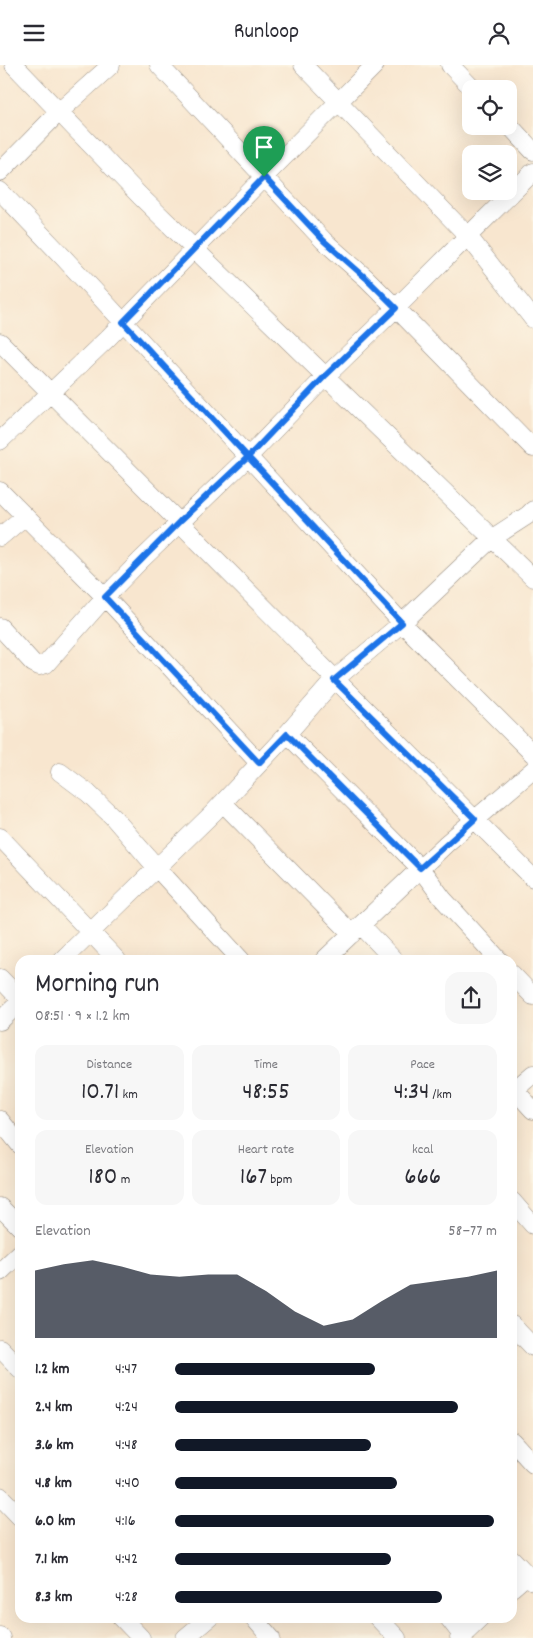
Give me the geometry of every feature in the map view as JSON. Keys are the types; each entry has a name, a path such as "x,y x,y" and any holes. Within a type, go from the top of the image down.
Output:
{"street":[{"path":"14,65 140,196 533,578"},
{"path":"0,172 59,112 112,65"},
{"path":"159,65 324,241 366,278 533,448"},
{"path":"303,65 468,235 533,319"},
{"path":"0,441 123,322 375,65"},
{"path":"450,65 464,80"},
{"path":"517,134 533,151"},
{"path":"0,627 32,663 39,666 46,664 105,597 180,521 248,457 326,375 533,172"},
{"path":"0,191 402,623 533,754"},
{"path":"0,342 533,878"},
{"path":"0,491 105,597 259,763"},
{"path":"67,955 223,803 334,680 402,623 491,539 533,510"},
{"path":"0,537 25,516"},
{"path":"287,734 420,868 443,899 495,955"},
{"path":"329,955 420,868 533,770"},
{"path":"60,772 88,793 113,817 236,955"},
{"path":"223,803 356,929 388,955"},
{"path":"0,837 112,955"},
{"path":"0,978 15,995"},
{"path":"517,979 533,996"},
{"path":"0,1021 15,1006"},
{"path":"517,1086 533,1074"},
{"path":"517,1093 533,1110"},
{"path":"0,1121 15,1139"},
{"path":"0,1207 15,1222"},
{"path":"517,1207 533,1225"},
{"path":"0,1272 15,1258"},
{"path":"517,1330 533,1347"},
{"path":"0,1348 15,1364"},
{"path":"517,1449 533,1464"},
{"path":"0,1496 15,1512"},
{"path":"517,1564 530,1578 517,1585"},
{"path":"127,1623 141,1638"},
{"path":"185,1638 203,1623"},
{"path":"258,1623 271,1638"},
{"path":"383,1623 397,1638"},
{"path":"452,1623 462,1637 475,1623"}],"route":[{"path":"264,177 123,322 248,457 180,521 105,597 259,763 287,734 420,868 475,819 334,680 402,623 248,457 326,375 396,308 366,278 324,241 264,177"}]}
